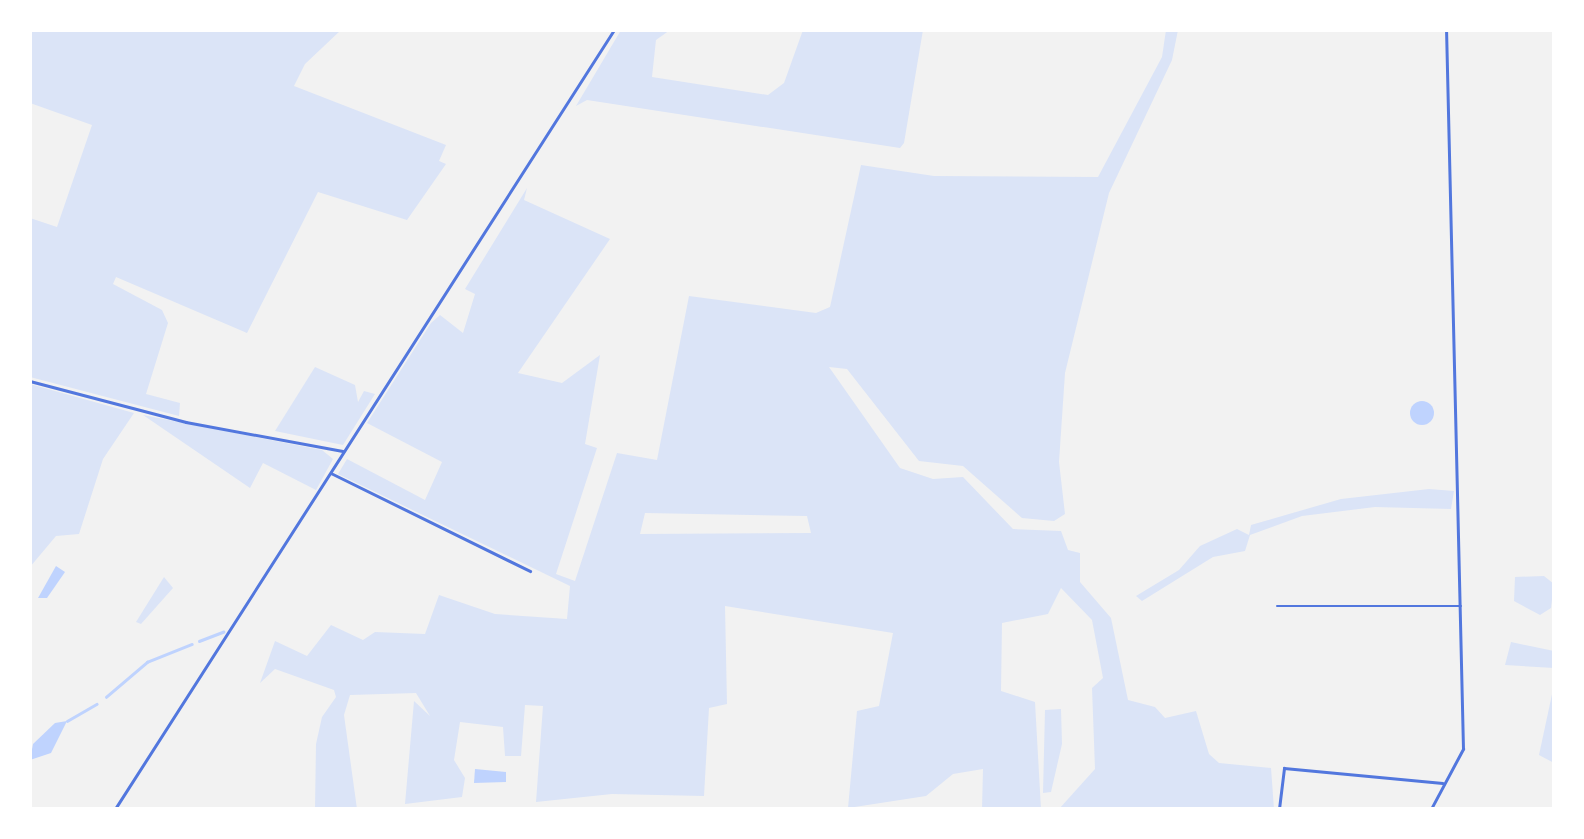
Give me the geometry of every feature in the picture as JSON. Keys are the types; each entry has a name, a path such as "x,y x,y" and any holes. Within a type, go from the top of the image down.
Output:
{"street":[{"path":"115,809 614,30"},
{"path":"1431,809 1464,749 1446,30"},
{"path":"30,381 186,422 343,451"},
{"path":"330,472 530,572"},
{"path":"1278,606 1463,606"},
{"path":"1279,809 1284,768 1444,783"}],"shaded area":[{"path":"30,30 341,30 305,64 294,86 446,145 439,161 446,164 407,220 318,192 247,333 116,277 113,284 162,310 168,323 146,394 180,403 179,416 30,377 30,218 57,227 92,125 30,103"},
{"path":"621,30 670,30 656,40 652,77 768,95 784,83 803,30 923,30 904,143 900,148 587,100 576,106"},
{"path":"1166,30 1178,30 1172,60 1109,193 1065,373 1059,462 1065,514 1054,521 1022,518 963,466 919,461 847,369 829,367 900,468 933,479 963,477 1013,529 1061,531 1068,550 1080,553 1080,582 1111,618 1128,700 1155,707 1165,718 1196,711 1209,754 1219,763 1271,768 1274,809 1059,809 1095,769 1092,688 1103,678 1092,620 1061,588 1048,614 1002,623 1001,691 1035,702 1041,809 982,809 983,769 953,774 926,796 848,808 857,711 879,706 893,633 725,606 727,704 709,708 704,796 612,794 536,802 543,706 525,705 521,756 505,756 503,727 460,722 454,760 465,778 462,797 405,804 414,701 430,716 416,693 350,695 344,715 357,809 315,809 316,744 322,717 336,697 334,690 275,669 260,683 275,641 307,656 331,625 363,640 375,632 425,634 439,595 495,614 567,619 570,586 338,474 347,459 425,500 442,462 367,423 431,323 440,315 463,333 475,294 465,289 527,188 524,200 610,239 518,373 562,383 600,355 585,444 597,448 556,574 575,581 617,453 657,460 689,296 816,313 830,307 861,165 934,176 1098,177 1162,57","holes":["645,513 807,516 811,533 640,534"]},
{"path":"315,367 355,385 358,402 364,391 375,394 343,445 275,431"},
{"path":"30,384 134,413 103,459 79,534 56,536 30,567"},
{"path":"143,415 322,450 333,459 316,490 263,463 250,488"},
{"path":"1429,489 1454,491 1451,509 1375,507 1302,516 1250,535 1245,551 1213,557 1142,601 1136,596 1179,570 1200,546 1237,529 1249,535 1251,525 1341,499"},
{"path":"1544,576 1554,584 1551,608 1540,615 1514,601 1515,577"},
{"path":"164,577 173,588 141,624 136,622"},
{"path":"1511,642 1554,651 1554,668 1505,665"},
{"path":"1554,685 1554,763 1539,755"},
{"path":"1061,709 1062,744 1051,792 1043,793 1045,710"}],"water":[{"path":"1422,401 1434,413 1422,425 1410,413"},
{"path":"56,566 65,572 47,598 38,598"},
{"path":"67,721 51,753 30,760 33,744 55,723"},
{"path":"475,769 506,772 506,782 474,783"}],"waterway":[{"path":"199,641 223,632"},
{"path":"106,697 147,662 192,644"},
{"path":"67,721 96,704"}]}
